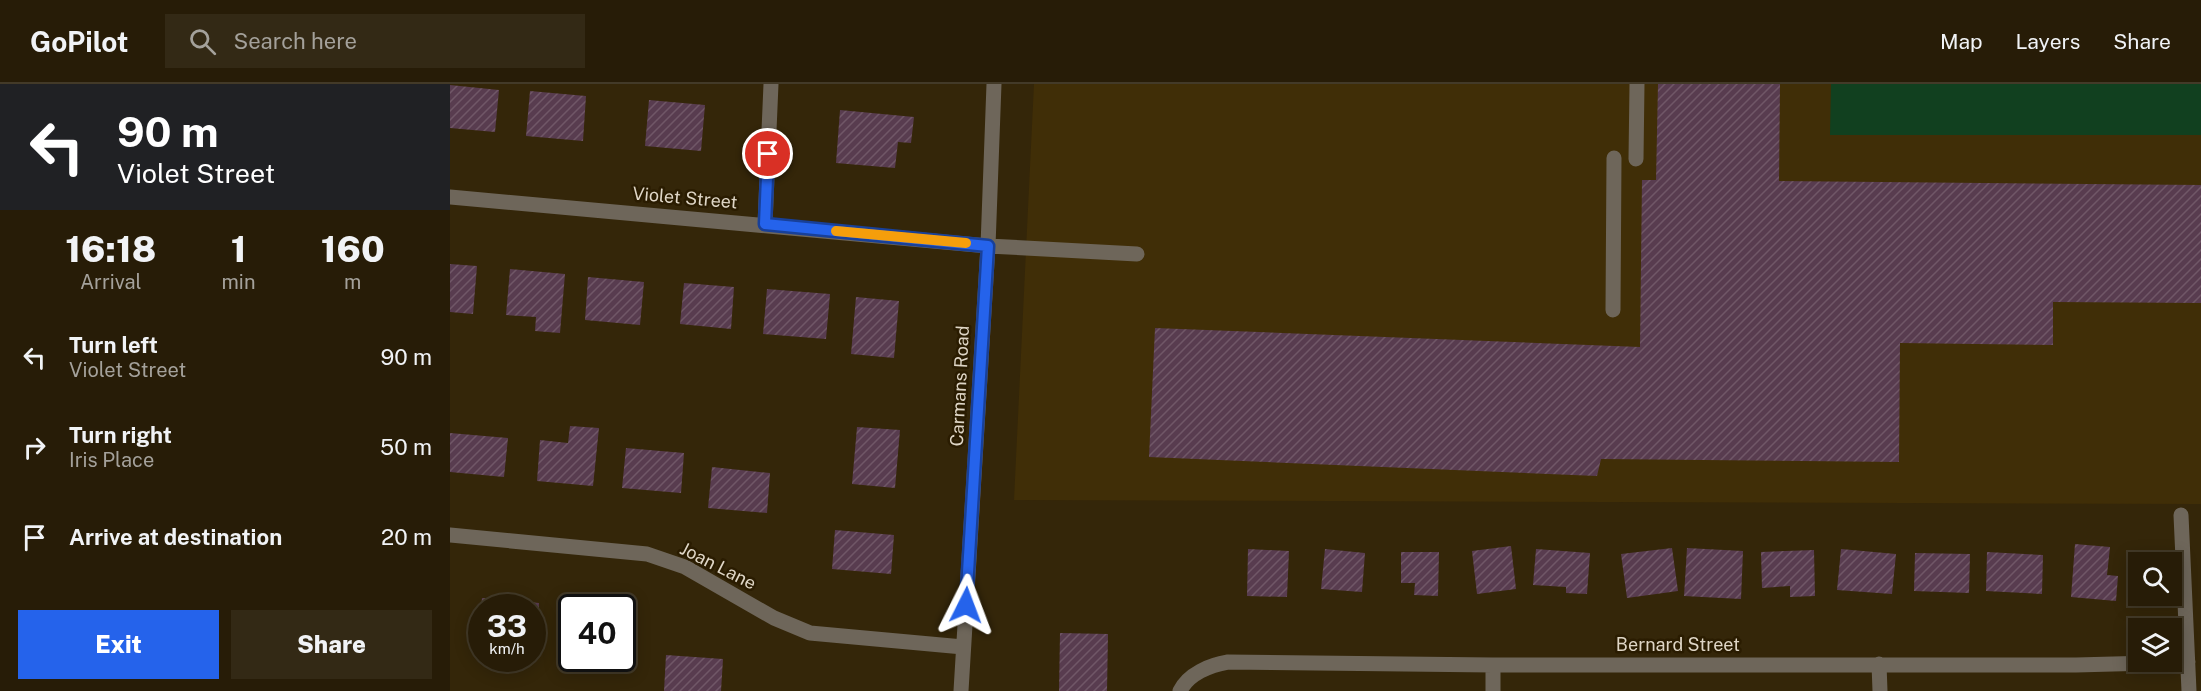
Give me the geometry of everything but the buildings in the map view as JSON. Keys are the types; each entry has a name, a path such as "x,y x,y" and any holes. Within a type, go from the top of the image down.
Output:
{"street":[{"path":"765,224 771,84"},
{"name":"Carmans Road","path":"961,691 988,246 994,84"},
{"path":"1636,159 1637,84"},
{"path":"1613,310 1614,158"},
{"name":"Violet Street","path":"450,197 988,246 1137,254"},
{"path":"2181,515 2190,691"},
{"name":"Joan Lane","path":"450,535 647,554 685,567 774,618 810,633 963,647"},
{"name":"Bernard Street","path":"1180,691 1183,684 1210,665 1228,662 1493,665 2076,665 2188,662"},
{"path":"1879,664 1880,691"},
{"path":"1493,665 1493,691"}],"shaded area":[{"path":"1034,84 1831,84 1831,135 2201,135 2201,504 1014,500"}],"green space":[{"path":"1831,84 2201,84 2201,135 1830,135"}],"slow traffic":[{"path":"836,231 966,243"}],"route":[{"path":"768,154 765,224 988,246 966,605"}]}
